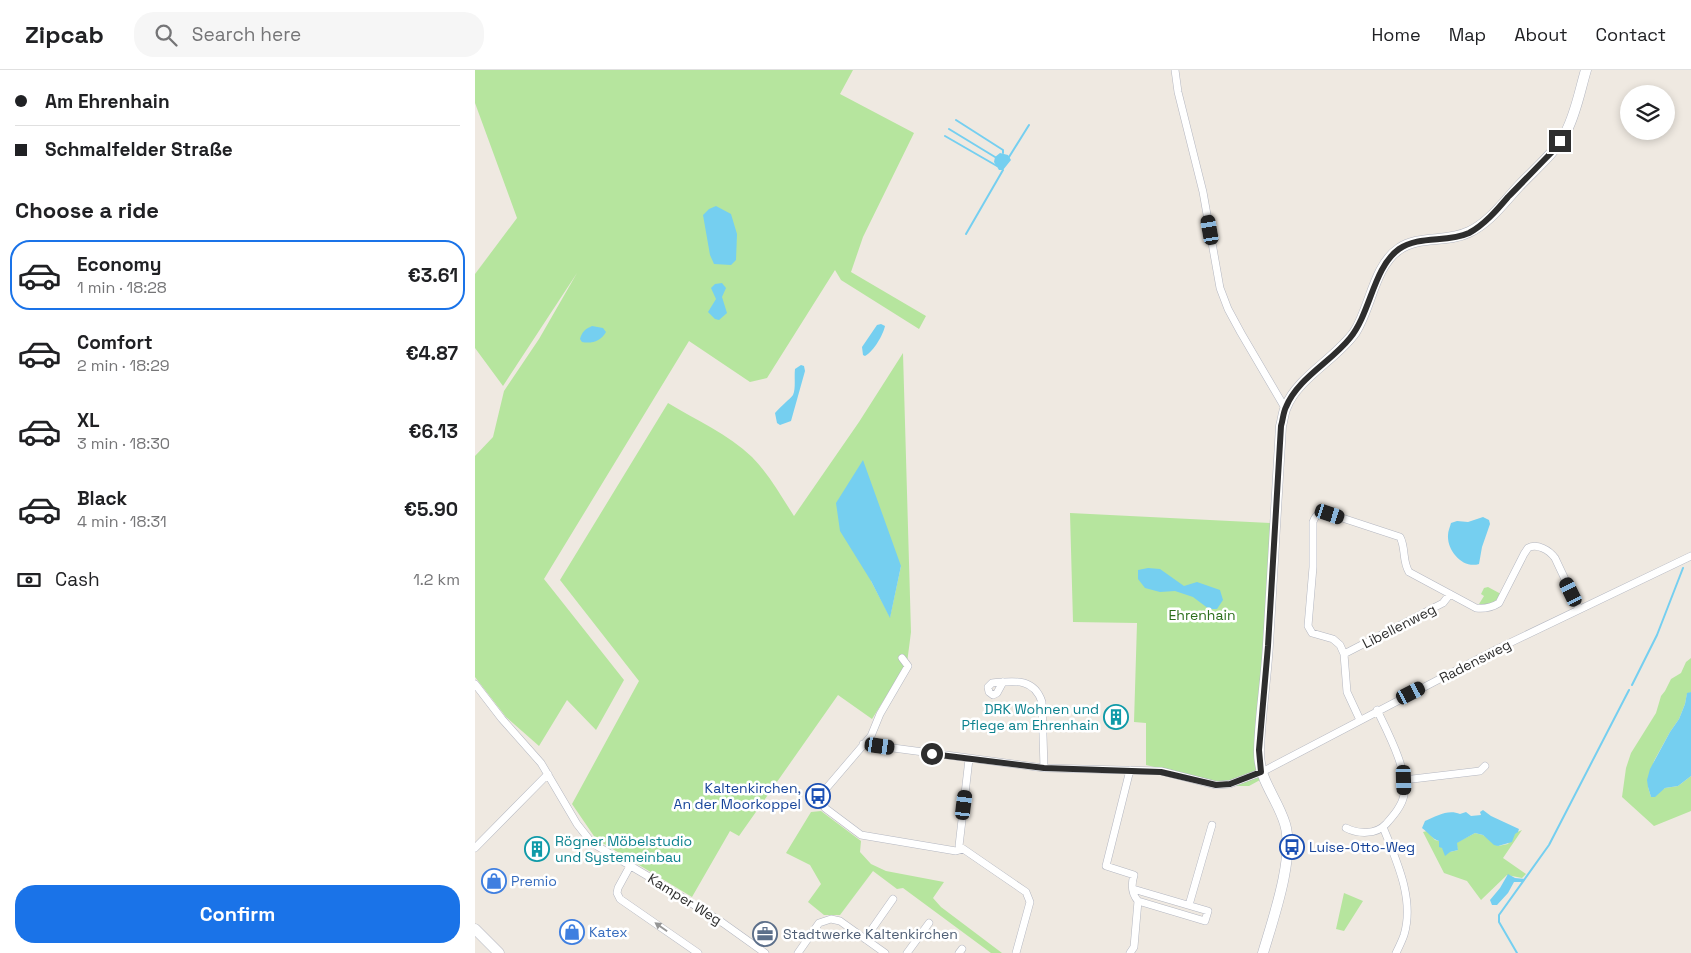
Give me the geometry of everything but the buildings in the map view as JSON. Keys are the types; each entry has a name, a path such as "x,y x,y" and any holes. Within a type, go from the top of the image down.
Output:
{"main road":[{"path":"1263,953 1286,867 1288,846 1285,824 1261,772 1259,750 1268,646 1281,426 1285,408 1293,394 1350,338 1361,322 1381,272 1389,258 1399,249 1412,243 1455,238 1470,232 1488,218 1553,151 1566,132 1586,70"},
{"path":"475,929 499,953"}],"street":[{"path":"1175,70 1178,92 1203,192 1220,288 1227,309 1285,408"},
{"path":"1360,720 1347,692 1344,675 1344,654 1340,645 1333,639 1312,633 1308,626 1313,567 1313,522 1318,513 1330,514 1400,537 1409,572 1476,608 1493,607 1503,597 1524,554 1528,548 1536,546 1551,553 1579,609"},
{"name":"Radensweg","path":"863,744 1044,768 1161,772 1216,785 1230,784 1261,772 1377,710 1579,609 1691,556"},
{"name":"Libellenweg","path":"1344,654 1443,603 1449,594"},
{"path":"902,658 907,666 880,714 871,736 824,791 822,799 825,808 861,835 956,852 963,849"},
{"path":"1003,682 1022,682 1036,689 1040,695 1042,702 1044,768"},
{"name":"Kamper Weg","path":"475,684 502,719 533,752 577,824 592,843 723,923 765,953"},
{"path":"1346,828 1364,833 1377,830 1383,826 1401,804 1404,794 1404,780 1395,751 1377,710"},
{"path":"969,759 959,846 1026,892 1030,902 1016,953"},
{"path":"1404,780 1480,771 1485,766"},
{"path":"1130,770 1106,866 1134,874 1131,885 1138,902 1134,947 1130,953"},
{"path":"475,848 548,774"},
{"path":"1189,905 1213,825"},
{"path":"1383,826 1399,866 1407,911 1404,935 1396,953"},
{"path":"630,866 617,888 617,894 620,899 696,952"},
{"path":"1133,889 1208,911 1205,921 1138,902"},
{"path":"865,939 893,899"},
{"path":"798,953 819,923 831,919 840,921 885,953"},
{"path":"907,953 929,922"},
{"path":"749,952 754,945"}],"green space":[{"path":"475,70 853,70 840,94 914,133 863,237 851,272 926,316 919,329 841,280 835,270 767,378 750,382 689,341 544,579 624,680 596,730 567,700 539,746 506,717 475,677 475,456 493,437 504,391 539,339 577,273 503,386 475,348 475,274 517,218 475,103"},
{"path":"903,353 911,632 907,663 872,719 838,695 739,836 730,831 692,897 596,839 572,804 639,681 560,580 668,403 722,434 752,457 769,478 794,516 859,422","holes":["901,566 890,617 871,581"]},
{"name":"Ehrenhain","path":"1070,513 1270,523 1272,552 1260,780 1249,786 1234,786 1146,765 1146,723 1134,722 1137,623 1073,622"},
{"path":"1488,587 1501,594 1492,604 1479,604 1484,596 1481,594 1484,588"},
{"path":"1691,658 1691,692 1687,694 1679,719 1654,761 1648,787 1651,797 1665,788 1678,786 1691,776 1691,811 1654,826 1622,797 1626,768 1631,753 1656,713 1661,696 1671,679 1681,673 1686,662"},
{"path":"821,811 861,841 860,852 871,864 886,871 944,882 933,898 941,907 1002,953 991,953 903,888 897,889 873,871 840,915 824,915 808,902 821,884 810,865 786,853 811,812"},
{"path":"1522,830 1503,858 1526,874 1522,878 1507,875 1481,900 1467,881 1444,873 1423,832 1427,831 1435,840 1439,841 1442,848 1450,852 1458,850 1456,843 1475,833 1483,835 1498,846 1508,844 1515,833"},
{"path":"1344,893 1363,901 1344,931 1336,929"}],"water":[{"path":"1000,153 1008,155 1011,160 1003,170 999,170 994,162 995,157"},
{"path":"716,206 731,214 737,234 736,260 731,265 714,264 710,255 703,215 709,209"},
{"path":"722,283 726,288 722,297 727,313 719,320 715,319 708,312 716,299 711,288 715,284"},
{"path":"877,325 885,326 875,347 865,356 863,355 862,347"},
{"path":"592,326 603,328 606,332 602,338 596,341 582,342 580,339 583,333"},
{"path":"801,365 804,366 805,371 791,421 780,425 777,423 775,413 793,395 795,369"},
{"path":"863,460 901,566 890,618 871,581 840,531 836,503"},
{"path":"1483,517 1489,520 1490,524 1482,547 1479,564 1467,564 1453,553 1450,547 1448,535 1451,523 1457,521 1468,522"},
{"path":"1148,568 1160,569 1184,586 1197,582 1220,590 1223,600 1217,609 1209,609 1193,597 1175,591 1160,592 1145,588 1138,579 1138,570"},
{"path":"1691,692 1691,776 1678,786 1665,788 1655,797 1651,797 1647,780 1650,769 1679,719 1687,693"},
{"path":"1483,810 1491,816 1519,829 1512,842 1498,846 1494,845 1483,835 1475,833 1457,843 1458,850 1450,852 1445,856 1442,848 1439,847 1439,841 1422,828 1425,821 1443,814 1466,812 1471,816 1481,815 1480,812"},
{"path":"1508,874 1515,878 1525,879 1523,882 1514,882 1508,893 1497,905 1492,905 1490,900"}],"waterway":[{"path":"956,120 1003,150 1003,153"},
{"path":"1009,157 1029,125"},
{"path":"949,129 995,157"},
{"path":"945,136 997,166"},
{"path":"966,234 1003,170"},
{"path":"1632,685 1657,635 1683,568"},
{"path":"1517,953 1499,922 1499,915 1549,845 1629,690"}],"place":[{"name":"DRK Wohnen und Pflege am Ehrenhain","path":"1116,717"},
{"name":"Kaltenkirchen, An der Moorkoppel","path":"818,796"},
{"name":"Luise-Otto-Weg","path":"1292,847"},
{"name":"Rögner Möbelstudio und Systemeinbau","path":"537,849"},
{"name":"Premio","path":"494,881"},
{"name":"Katex","path":"572,932"},
{"name":"Stadtwerke Kaltenkirchen","path":"765,934"}],"route":[{"path":"932,754 1044,768 1148,770 1216,785 1230,784 1261,772 1259,750 1268,646 1281,426 1285,408 1293,394 1350,338 1361,322 1381,272 1389,258 1399,249 1412,243 1455,238 1470,232 1488,218 1553,151 1560,141"}]}
